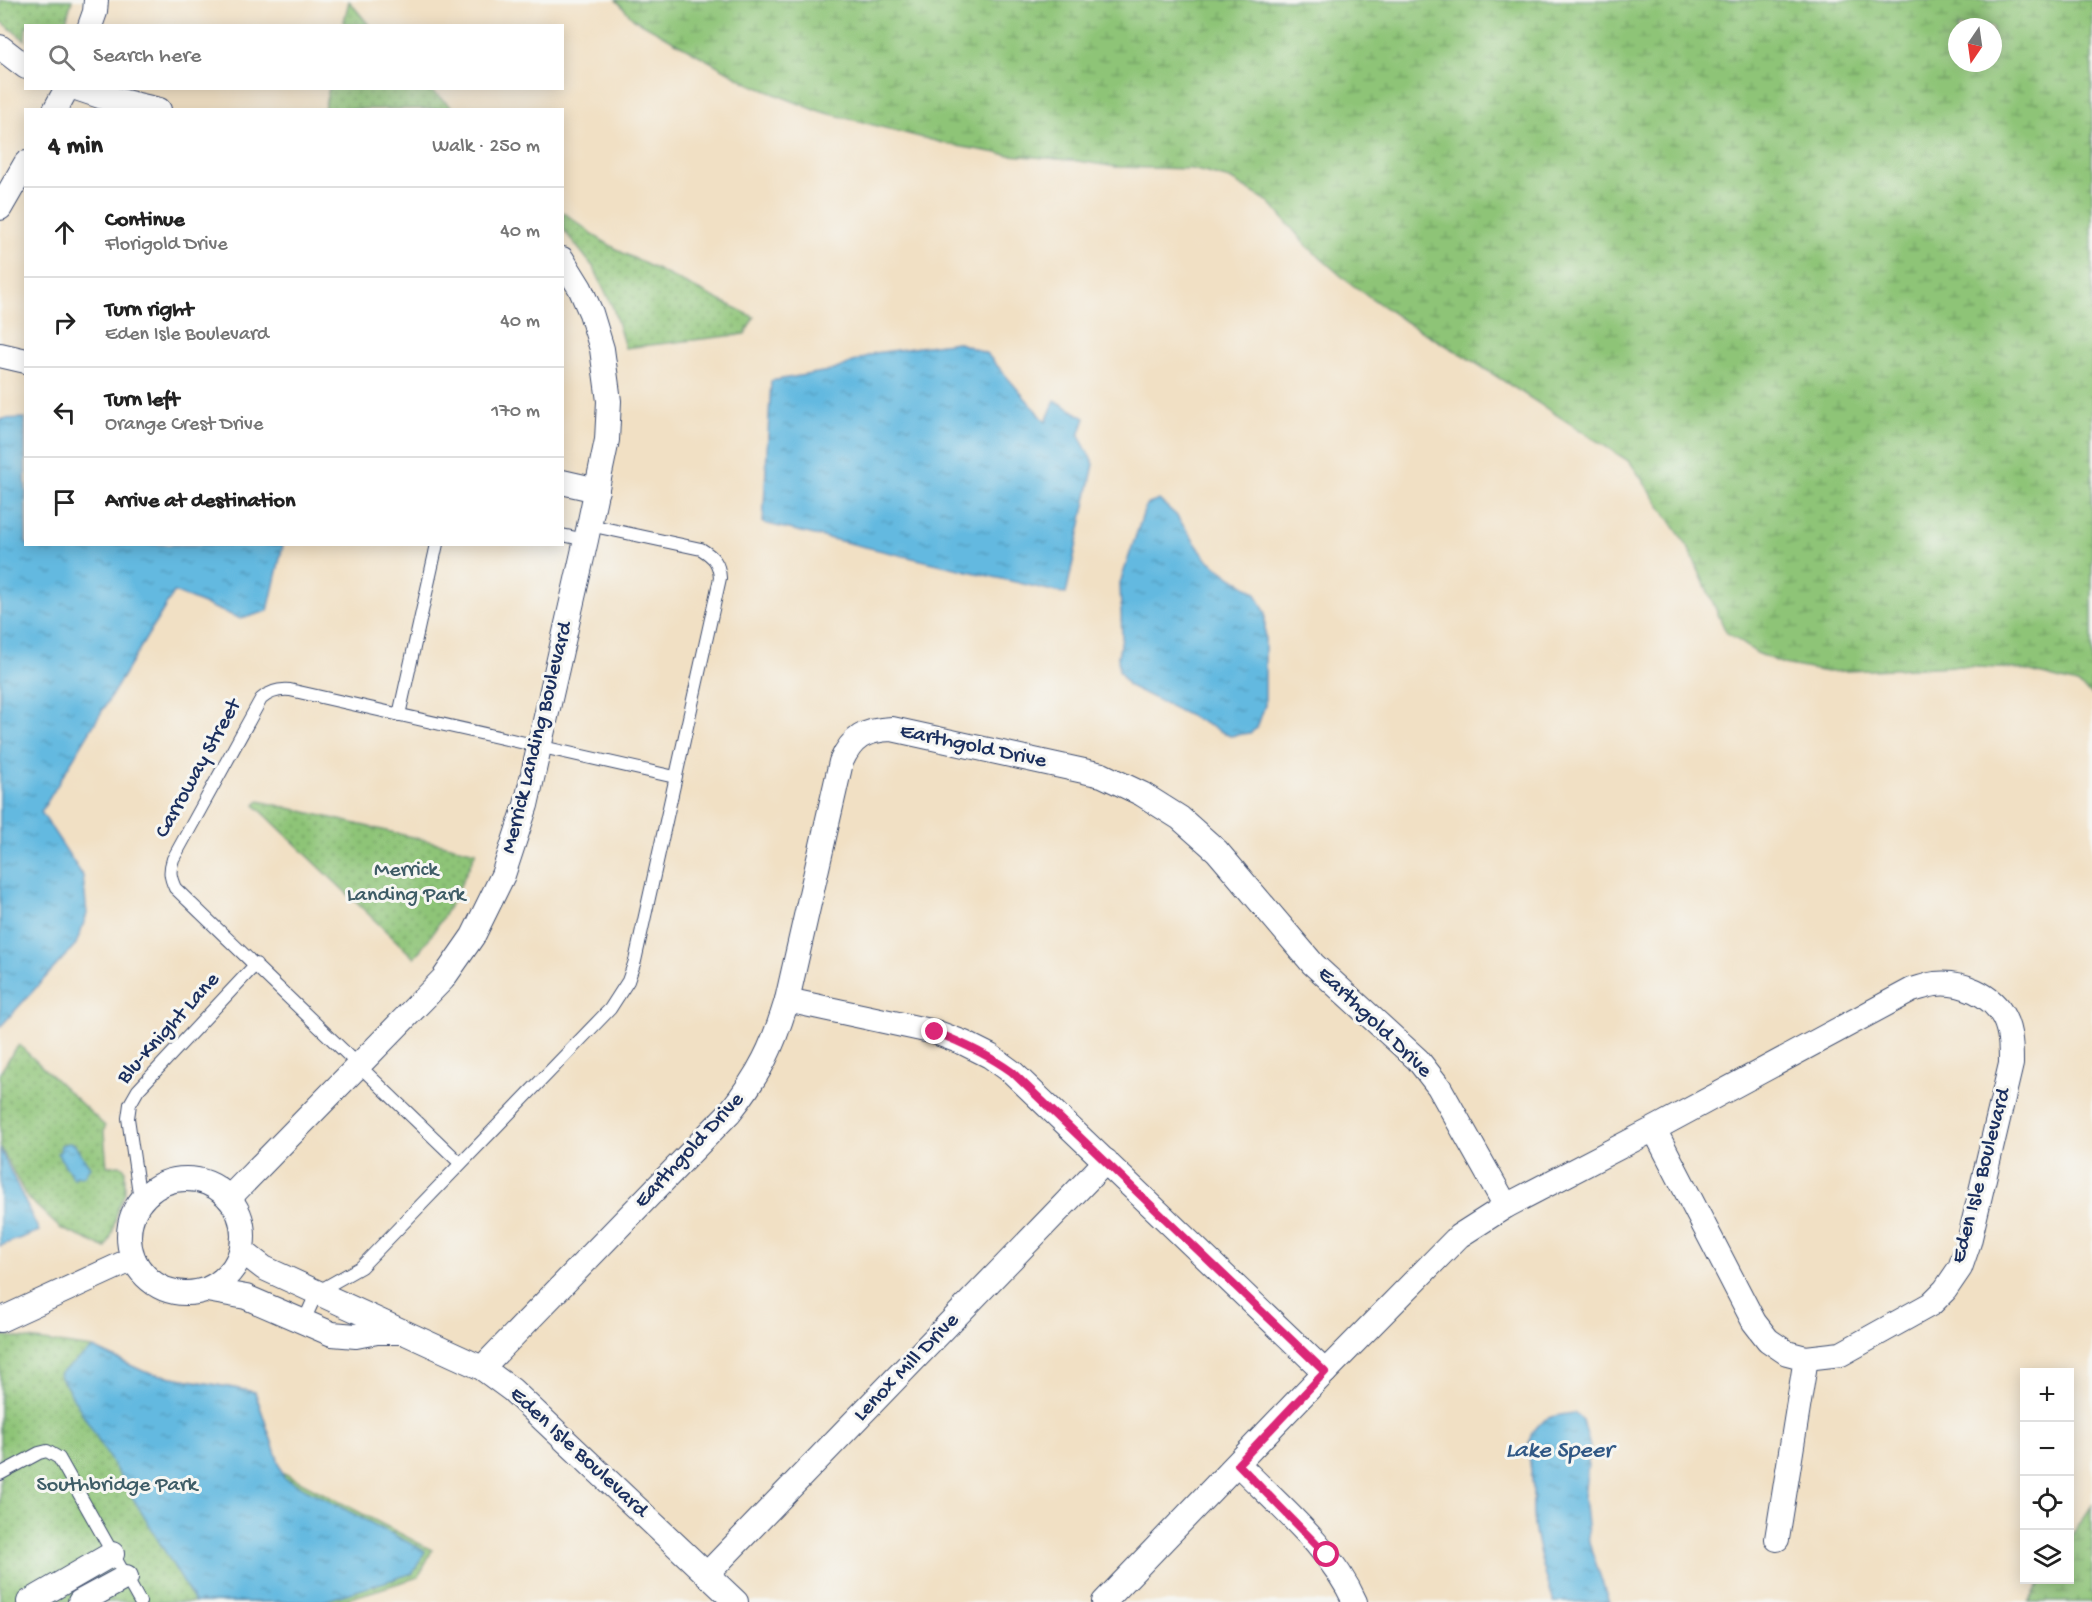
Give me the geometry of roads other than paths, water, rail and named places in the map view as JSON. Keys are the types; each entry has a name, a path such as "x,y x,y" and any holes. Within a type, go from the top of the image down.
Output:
{"street":[{"path":"91,24 96,0"},
{"path":"0,47 24,65"},
{"path":"57,108 67,90"},
{"path":"82,90 150,108"},
{"path":"0,208 24,166"},
{"name":"Merrick Landing Boulevard","path":"229,1198 442,979 473,936 503,875 526,805 607,440 609,401 602,349 591,313 580,288 564,262"},
{"path":"0,355 24,361"},
{"path":"564,483 597,490"},
{"name":"Earthgold Drive","path":"482,1368 729,1113 752,1084 765,1060 787,1000 841,762 848,746 859,737 876,729 892,729 1102,775 1142,794 1180,818 1217,851 1313,964 1418,1060 1439,1087 1506,1206"},
{"name":"Eden Isle Boulevard","path":"1104,1602 1459,1236 1506,1206 1654,1130 1912,990 1936,984 1957,985 1973,990 1991,1002 2004,1018 2011,1043 2011,1064 1969,1242 1960,1268 1945,1290 1931,1304 1841,1354 1806,1358 1787,1353 1768,1340 1754,1322 1654,1130"},
{"path":"787,1000 935,1032 981,1052 1012,1072 1325,1372"},
{"name":"Lenox Mill Drive","path":"707,1574 1106,1161"},
{"path":"174,1179 194,1179 213,1185 229,1198 239,1214 244,1232 242,1251 229,1274 207,1290 186,1293 164,1289 146,1277 133,1259 129,1244 132,1214 140,1200 155,1187 174,1179"},
{"name":"Eden Isle Boulevard","path":"242,1251 264,1268 482,1368 512,1390 736,1602"},
{"path":"0,1320 133,1259"},
{"name":"Eden Isle Boulevard","path":"207,1290 246,1297 332,1334 348,1336 402,1332"},
{"path":"1777,1539 1806,1358"},
{"path":"1238,1464 1327,1555 1347,1585 1355,1602"},
{"path":"29,1602 112,1554"},
{"path":"80,1602 126,1577"}],"lane":[{"path":"303,1323 317,1292 361,1267 459,1162 610,1009 621,993 635,961 720,578 719,567 713,556 701,549 587,533 564,535"},
{"path":"399,715 437,546"},
{"name":"Carroway Street","path":"459,1162 175,888 170,878 173,859 261,699 282,689 290,690 675,777"},
{"name":"Blu-Knight Lane","path":"140,1200 128,1118 130,1104 138,1090 256,964"},
{"path":"0,1474 39,1453 47,1451 59,1458 140,1602"}],"water":[{"path":"957,342 987,354 1046,422 1055,400 1085,418 1079,436 1094,464 1066,594 763,523 771,381 834,370 875,353"},
{"path":"24,418 24,546 283,546 268,611 241,619 174,592 41,812 83,876 87,914 76,944 0,1027 0,419"},
{"path":"1159,500 1176,515 1205,557 1255,592 1265,612 1265,705 1257,728 1250,733 1230,736 1129,686 1119,671 1118,656 1122,638 1120,583 1146,505"},
{"path":"74,1144 90,1167 84,1176 76,1176 74,1179 57,1153 60,1152 61,1145"},
{"path":"0,1149 39,1231 0,1246"},
{"path":"93,1348 145,1372 255,1392 284,1478 425,1551 413,1573 321,1602 195,1602 59,1374"},
{"name":"Lake Speer","path":"1574,1413 1583,1420 1590,1447 1584,1497 1589,1543 1609,1602 1554,1602 1536,1538 1530,1439 1536,1427 1544,1420"}],"park label":[{"name":"Merrick Landing Park","path":"406,884"},
{"name":"Southbridge Park","path":"117,1486"}]}
